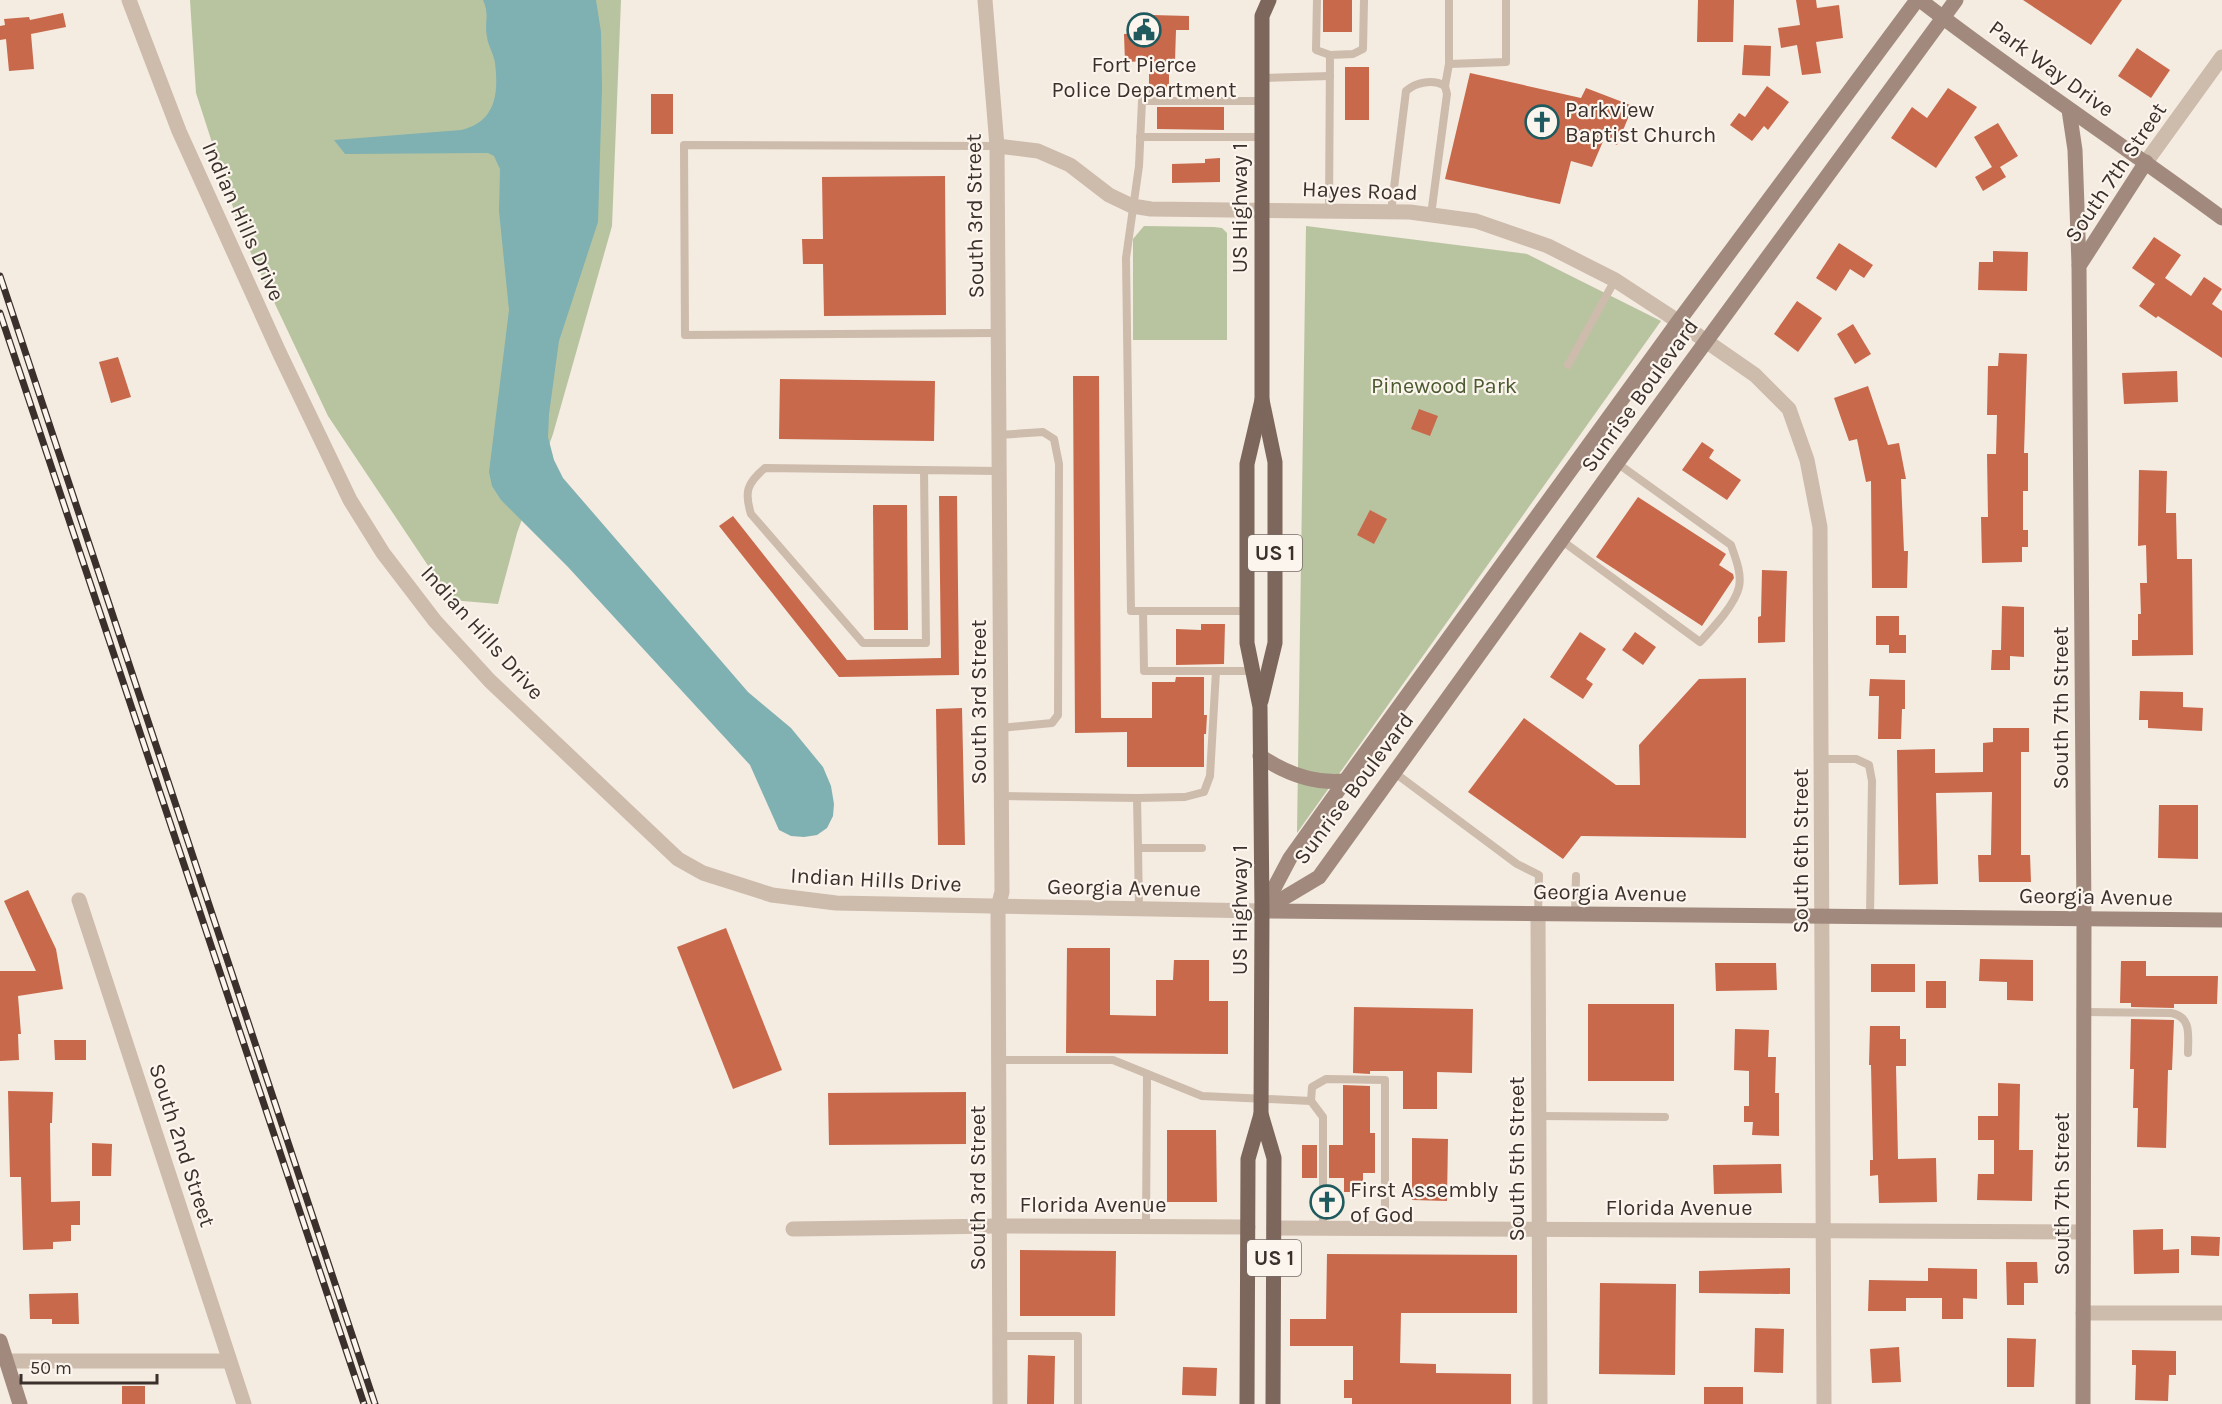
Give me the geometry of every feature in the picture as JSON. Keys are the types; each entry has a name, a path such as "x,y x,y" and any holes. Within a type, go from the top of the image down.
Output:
{"main road":[{"name":"US Highway 1","path":"1255,0 1262,16 1262,400 1275,462 1275,643 1260,707"},
{"name":"US Highway 1","path":"1262,16 1269,0"},
{"name":"US Highway 1","path":"1247,1404 1248,1159 1260,1107 1262,911 1260,707 1247,643 1247,464 1262,400"},
{"name":"US Highway 1","path":"1260,1107 1274,1158 1273,1404"}],"street":[{"name":"Indian Hills Drive","path":"129,0 179,131 279,352 350,500 383,553 435,621 490,681 678,859 704,873 772,895 836,903 998,907"},
{"name":"South 3rd Street","path":"985,0 997,146 1002,892 998,907 1000,1404"},
{"name":"Park Way Drive","path":"1918,0 2222,218"},
{"name":"Sunrise Boulevard","path":"1262,911 1290,858 1345,781 1678,322 1918,0"},
{"name":"Sunrise Boulevard","path":"1262,911 1319,877 1561,540 1956,0"},
{"name":"South 7th Street","path":"2083,1404 2084,919 2079,266 2146,162 2222,57"},
{"path":"2069,110 2075,150 2079,266"},
{"name":"Hayes Road","path":"997,146 1030,149 1059,160 1070,165 1109,195 1132,206 1151,209 1391,212 1476,221 1548,246 1615,280 1706,341"},
{"name":"South 6th Street","path":"1706,341 1755,375 1789,409 1807,460 1820,527 1824,1404"},
{"path":"1260,756 1295,774 1329,782 1345,781"},
{"name":"South 2nd Street","path":"79,900 244,1404"},
{"name":"Georgia Avenue","path":"998,907 2222,920"},
{"name":"South 5th Street","path":"1538,914 1540,1404"},
{"name":"Florida Avenue","path":"793,1229 999,1226 1248,1227"},
{"name":"Florida Avenue","path":"1274,1228 2083,1232"},
{"path":"2083,1313 2222,1313"},
{"path":"0,1341 20,1404"},
{"path":"6,1361 229,1361"}],"lane":[{"path":"1317,0 1316,50 1330,55 1353,54 1363,49 1364,0"},
{"path":"1431,215 1447,94 1445,86 1449,64 1449,0"},
{"path":"1449,64 1506,62 1506,0"},
{"path":"1329,211 1330,55"},
{"path":"1262,78 1330,76"},
{"path":"1391,212 1406,91 1422,83 1439,82 1445,86"},
{"path":"1247,611 1131,611 1126,258 1139,166 1142,101 1262,101"},
{"path":"1140,137 1262,137"},
{"path":"997,146 684,145 685,335 998,333"},
{"path":"1568,365 1615,280"},
{"path":"999,435 1043,432 1054,439 1059,464 1058,715 1052,723 1001,728"},
{"path":"1561,540 1700,642 1722,618 1739,587 1738,564 1731,545 1617,463"},
{"path":"924,470 926,643 863,643 751,514 746,498 752,479 765,468 924,470 999,471"},
{"path":"1143,611 1144,671 1253,671"},
{"path":"1001,796 1137,798 1185,797 1204,792 1210,776 1216,671"},
{"path":"1822,759 1856,759 1869,765 1872,782 1870,917"},
{"path":"1395,773 1517,864 1539,875 1538,914"},
{"path":"1137,798 1139,909"},
{"path":"1138,848 1202,848"},
{"path":"1575,876 1575,914"},
{"path":"2084,1012 2180,1014 2185,1020 2188,1032 2188,1053"},
{"path":"999,1060 1113,1060 1202,1096 1260,1107 1311,1101"},
{"path":"1146,1227 1147,1074"},
{"path":"1323,1228 1323,1117 1311,1101 1312,1087 1326,1079 1385,1080 1385,1228"},
{"path":"1539,1116 1665,1117"},
{"path":"999,1336 1078,1336 1078,1404"}],"green space":[{"path":"190,0 621,0 612,226 553,434 517,533 498,604 451,600 328,416 241,232 196,93"},
{"path":"1144,226 1214,227 1222,228 1227,233 1227,340 1133,340 1133,239"},
{"name":"Pinewood Park","path":"1306,226 1527,254 1661,321 1297,833"}],"water":[{"path":"483,0 596,0 601,32 602,88 598,222 559,341 548,437 554,460 563,478 748,692 791,728 823,767 831,786 833,816 827,828 817,835 791,836 779,830 750,765 568,567 501,500 492,486 489,472 509,310 499,211 500,169 494,156 488,153 345,154 334,140 461,130 481,121 492,106 496,86 495,63 486,32 486,10"}],"building":[{"path":"1323,0 1352,0 1352,32 1323,32"},
{"path":"1698,0 1734,0 1733,42 1697,42"},
{"path":"1796,0 1816,0 1817,8 1839,5 1843,38 1816,42 1821,73 1802,75 1797,45 1781,48 1778,28 1800,25"},
{"path":"2023,0 2122,0 2091,45"},
{"path":"63,13 66,27 31,34 34,69 9,71 6,39 0,40 0,26 5,25 4,19 29,17 30,20"},
{"path":"1151,15 1189,16 1189,30 1176,30 1175,61 1169,60 1169,95 1149,95 1149,61 1125,62 1124,34 1151,33"},
{"path":"1744,45 1771,46 1770,76 1742,75"},
{"path":"2137,48 2170,70 2151,98 2118,76"},
{"path":"1345,67 1369,67 1369,120 1345,120"},
{"name":"Parkview Baptist Church","path":"1470,73 1581,98 1586,88 1633,106 1617,145 1604,139 1592,167 1571,161 1560,204 1445,179"},
{"path":"1767,86 1789,102 1768,130 1764,126 1752,141 1730,125 1739,113 1745,117"},
{"path":"1948,88 1977,107 1936,168 1891,138 1912,107 1927,118"},
{"path":"651,94 673,94 673,134 651,134"},
{"path":"1157,107 1224,107 1224,130 1157,129"},
{"path":"1998,123 2018,156 2000,167 2006,177 1983,191 1975,177 1992,167 1974,137"},
{"path":"1220,158 1220,182 1172,183 1172,164 1205,163 1205,159"},
{"path":"945,176 946,315 824,316 823,264 803,264 802,239 823,239 822,177"},
{"path":"2154,237 2181,255 2165,278 2191,296 2204,277 2222,289 2212,304 2222,311 2222,358 2139,306 2155,284 2132,268"},
{"path":"1839,243 1873,265 1864,278 1850,269 1836,291 1816,278"},
{"path":"1993,251 2028,252 2027,291 1978,290 1979,262 1993,262"},
{"path":"1797,301 1822,318 1798,352 1774,334"},
{"path":"1853,324 1871,354 1855,364 1837,334"},
{"path":"1999,353 2027,354 2024,453 2028,453 2028,491 2023,491 2023,530 2028,530 2028,547 2022,547 2022,562 1982,563 1981,517 1988,517 1987,454 1996,454 1997,415 1987,415 1988,366 1998,366"},
{"path":"118,357 131,397 111,403 99,362"},
{"path":"2177,371 2178,402 2124,404 2122,373"},
{"path":"1073,376 1099,376 1101,718 1152,718 1152,682 1175,682 1176,677 1204,677 1204,715 1207,715 1206,734 1204,734 1204,767 1127,767 1127,732 1075,733"},
{"path":"780,379 935,381 934,441 779,439"},
{"path":"1868,386 1888,445 1899,443 1906,479 1901,479 1904,551 1908,551 1907,588 1872,588 1871,481 1866,482 1857,439 1849,441 1834,398"},
{"path":"1419,409 1438,416 1430,436 1411,429"},
{"path":"1702,442 1714,450 1709,458 1741,480 1727,500 1682,470"},
{"path":"2139,470 2167,471 2166,513 2176,513 2177,559 2192,559 2193,655 2132,656 2132,640 2138,640 2138,614 2141,614 2140,583 2147,583 2146,545 2138,546"},
{"path":"939,496 957,496 959,675 839,677 719,526 733,516 847,660 941,658"},
{"path":"1638,497 1726,554 1719,565 1733,574 1734,578 1702,626 1596,557"},
{"path":"873,505 907,505 908,630 874,630"},
{"path":"1370,510 1387,519 1374,544 1357,535"},
{"path":"1762,570 1787,571 1785,642 1758,643"},
{"path":"2002,606 2024,607 2024,657 2010,656 2010,670 1991,670 1992,650 2001,650"},
{"path":"1876,616 1899,616 1899,635 1906,635 1906,653 1889,653 1889,645 1876,645"},
{"path":"1201,624 1225,624 1224,664 1176,665 1176,629 1201,630"},
{"path":"1580,632 1606,649 1586,679 1593,684 1583,699 1550,677"},
{"path":"1635,632 1656,647 1643,665 1622,650"},
{"path":"1746,678 1746,838 1581,836 1563,859 1468,792 1524,718 1616,785 1640,785 1639,745 1699,679"},
{"path":"1870,679 1905,680 1905,709 1902,709 1901,739 1878,739 1879,696 1869,696"},
{"path":"2140,691 2183,692 2183,707 2203,708 2202,731 2148,728 2148,720 2139,720"},
{"path":"962,708 965,845 938,845 936,709"},
{"path":"1993,728 2029,728 2029,752 2021,752 2021,855 2030,855 2031,882 1979,882 1978,855 1991,855 1992,792 1936,793 1938,884 1899,885 1897,750 1935,749 1935,773 1983,772 1983,743 1993,742"},
{"path":"2159,805 2198,805 2198,859 2158,858"},
{"path":"28,890 56,949 63,989 18,996 21,1034 18,1034 19,1060 0,1061 0,971 36,971 4,901"},
{"path":"726,928 782,1070 733,1089 677,947"},
{"path":"1067,948 1110,948 1110,1015 1156,1016 1156,980 1173,980 1174,960 1209,960 1209,1001 1228,1001 1228,1054 1066,1053"},
{"path":"1980,959 2033,960 2033,1001 2007,1000 2007,982 1979,981"},
{"path":"2121,961 2146,961 2146,976 2218,976 2217,1004 2174,1004 2174,1008 2131,1007 2131,1003 2120,1003"},
{"path":"1715,963 1776,963 1777,990 1716,991"},
{"path":"1871,964 1915,964 1915,992 1871,992"},
{"path":"1926,981 1946,981 1946,1008 1926,1008"},
{"path":"1588,1004 1674,1004 1674,1081 1588,1081"},
{"path":"1354,1007 1473,1009 1472,1073 1437,1072 1437,1109 1403,1109 1403,1071 1353,1073"},
{"path":"2131,1019 2174,1020 2172,1070 2168,1070 2166,1148 2137,1147 2138,1108 2133,1108 2134,1069 2130,1069"},
{"path":"1870,1026 1900,1026 1900,1039 1906,1039 1906,1066 1896,1066 1898,1159 1936,1158 1937,1202 1879,1203 1878,1175 1870,1176 1870,1160 1873,1160 1871,1065 1869,1065"},
{"path":"1735,1029 1769,1030 1768,1057 1776,1057 1775,1093 1779,1093 1779,1136 1752,1135 1753,1122 1744,1122 1744,1106 1749,1106 1749,1071 1734,1070"},
{"path":"54,1040 86,1040 86,1060 55,1060"},
{"path":"1998,1083 2020,1084 2019,1150 2033,1150 2032,1201 1977,1200 1978,1174 1994,1174 1994,1140 1978,1140 1978,1116 1998,1116"},
{"path":"1343,1085 1370,1086 1370,1133 1375,1133 1375,1173 1363,1173 1363,1192 1344,1192 1344,1178 1329,1178 1329,1145 1343,1145"},
{"path":"8,1091 53,1092 52,1123 50,1123 51,1202 80,1201 80,1225 71,1225 71,1241 53,1242 53,1249 23,1250 21,1177 10,1177"},
{"path":"966,1092 966,1144 829,1145 828,1093"},
{"path":"1167,1130 1216,1130 1217,1202 1167,1202"},
{"path":"1412,1138 1448,1139 1447,1201 1412,1200"},
{"path":"92,1143 112,1144 111,1176 92,1176"},
{"path":"1302,1145 1317,1145 1317,1178 1302,1178"},
{"path":"1781,1164 1782,1193 1714,1194 1713,1165"},
{"path":"2163,1229 2163,1250 2179,1249 2179,1273 2134,1274 2133,1230"},
{"path":"2191,1236 2220,1237 2219,1256 2191,1255"},
{"path":"1020,1250 1116,1251 1115,1316 1020,1316"},
{"path":"1327,1254 1517,1255 1517,1313 1401,1313 1400,1363 1436,1364 1436,1373 1511,1374 1511,1404 1352,1404 1352,1398 1344,1398 1344,1380 1353,1380 1353,1346 1290,1346 1290,1319 1326,1319"},
{"path":"2006,1262 2037,1262 2038,1283 2024,1283 2024,1305 2007,1305"},
{"path":"1790,1268 1790,1294 1699,1293 1699,1271"},
{"path":"1928,1268 1977,1269 1977,1299 1963,1298 1963,1319 1942,1319 1942,1298 1906,1298 1906,1311 1868,1311 1869,1280 1928,1281"},
{"path":"1600,1283 1676,1284 1675,1375 1599,1374"},
{"path":"78,1293 79,1324 52,1324 52,1319 30,1319 29,1294"},
{"path":"1755,1328 1784,1329 1783,1373 1754,1372"},
{"path":"2007,1338 2036,1339 2034,1387 2007,1387"},
{"path":"1899,1347 1901,1382 1872,1383 1870,1349"},
{"path":"2132,1350 2176,1351 2176,1375 2169,1375 2168,1401 2135,1400 2136,1365 2132,1365"},
{"path":"1028,1355 1055,1356 1054,1404 1027,1404"},
{"path":"1183,1367 1217,1368 1216,1396 1182,1395"},
{"path":"122,1386 145,1386 145,1404 122,1404"},
{"path":"1704,1387 1743,1387 1743,1404 1704,1404"}],"railway":[{"path":"0,276 375,1404"},
{"path":"0,313 364,1404"}],"place":[{"name":"Fort Pierce Police Department","path":"1144,30"},
{"name":"Parkview Baptist Church","path":"1542,122"},
{"name":"First Assembly of God","path":"1327,1202"}]}
